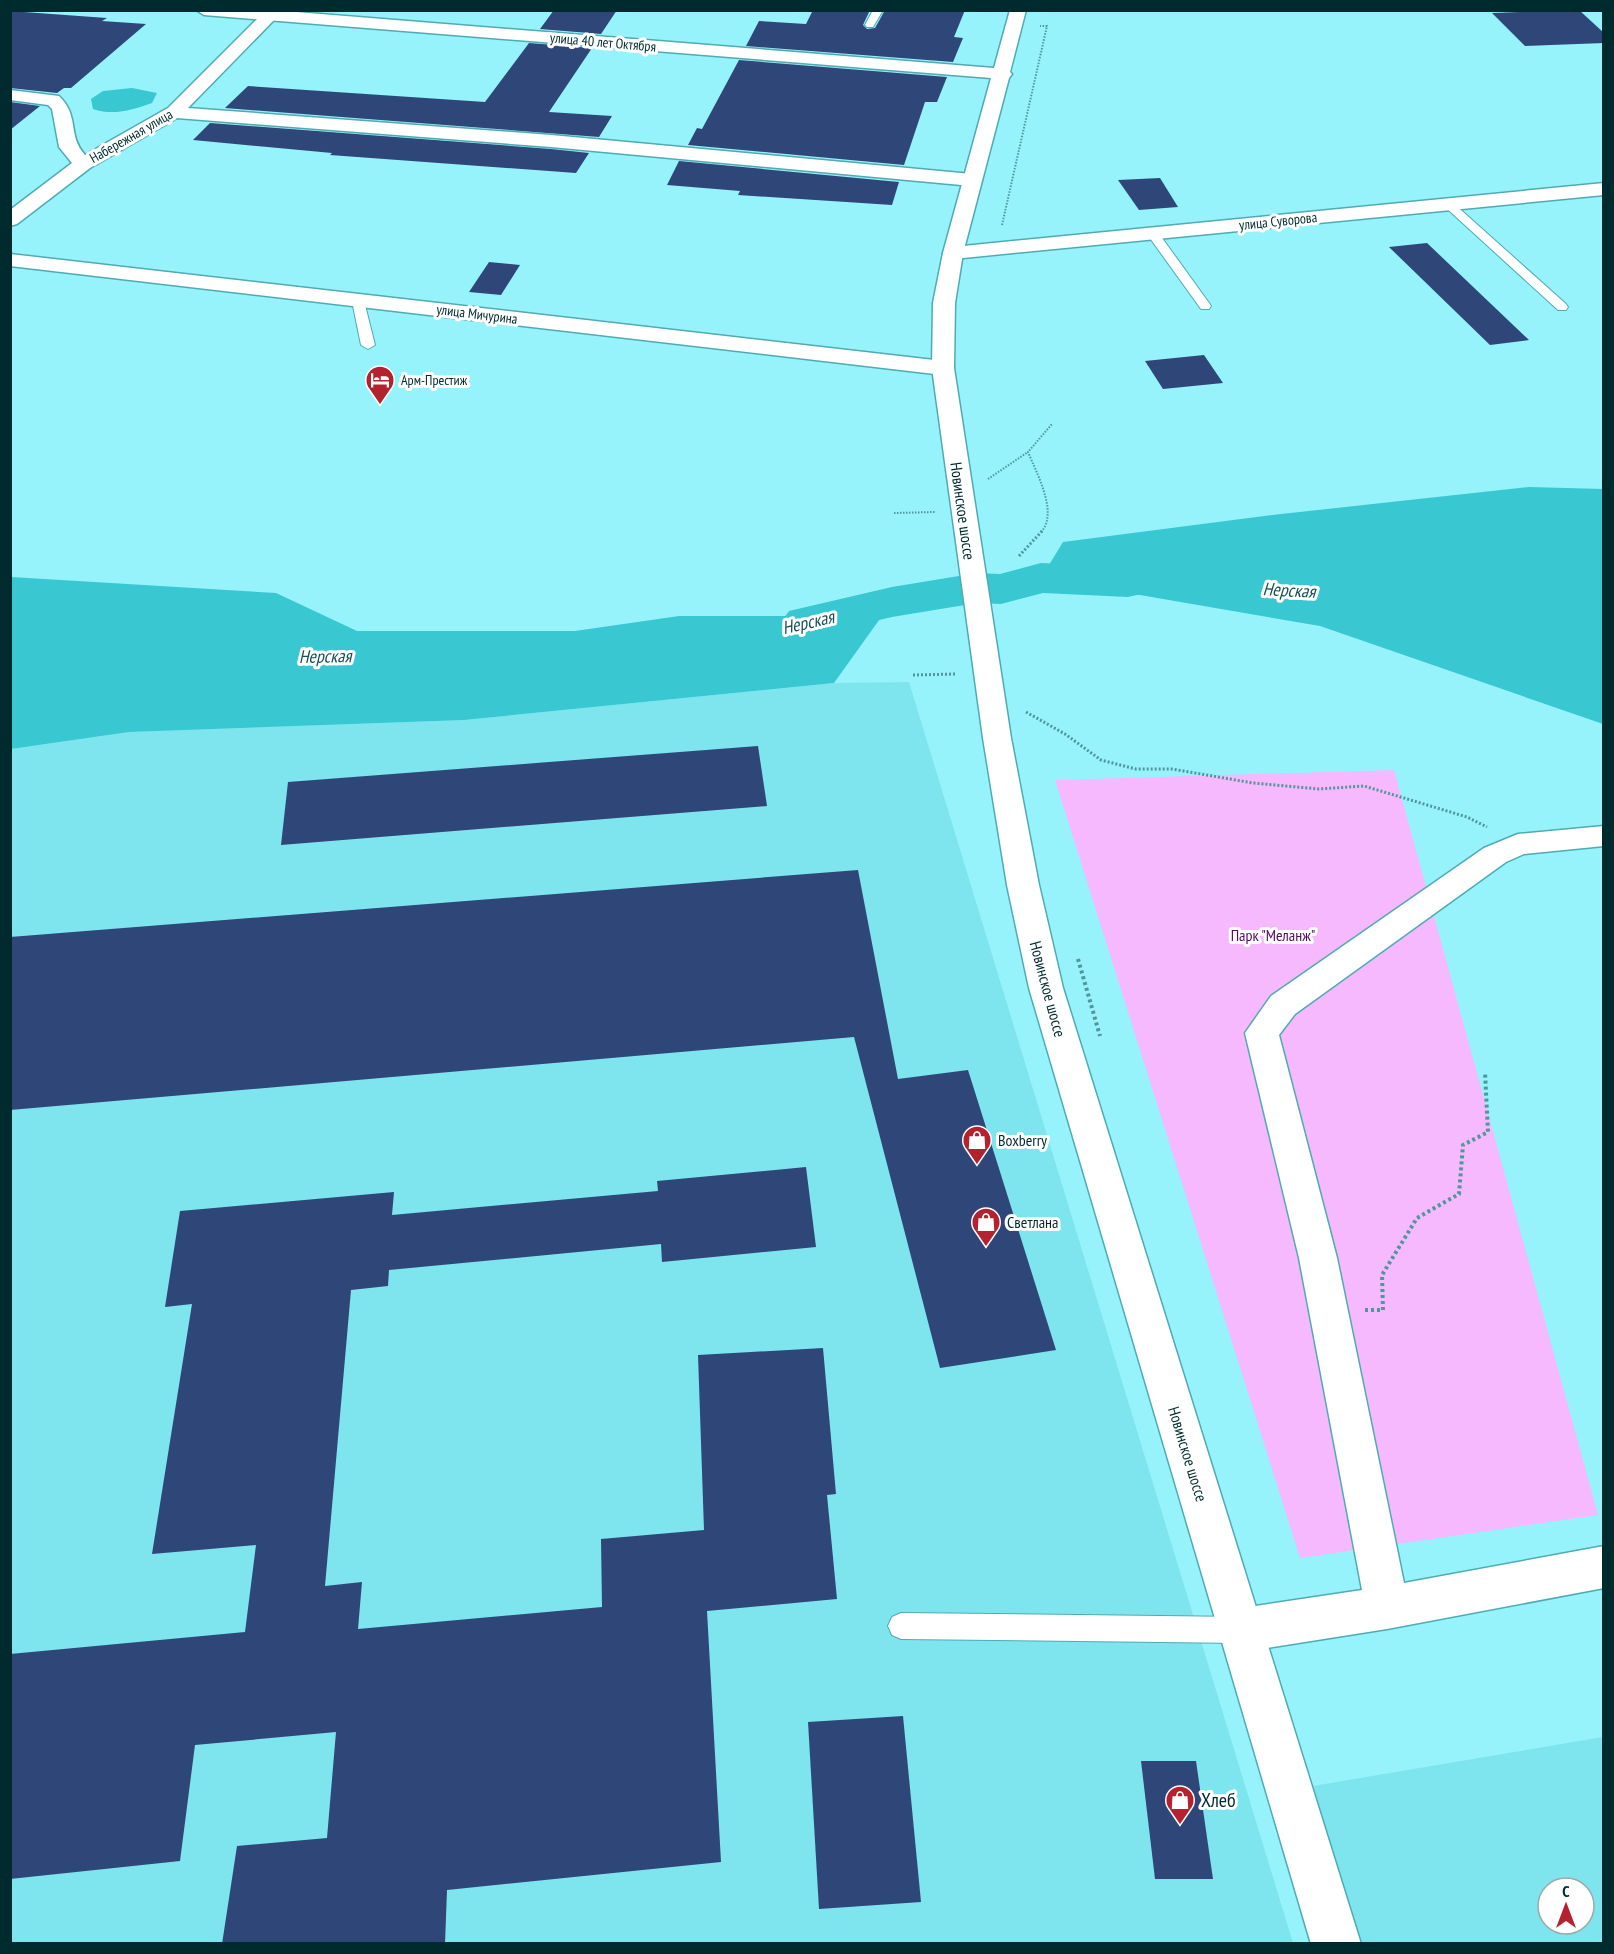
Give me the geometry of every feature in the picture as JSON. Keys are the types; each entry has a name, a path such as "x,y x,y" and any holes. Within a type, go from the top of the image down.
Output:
{"street":[{"name":"улица 40 лет Октября","path":"204,10 1003,74"},
{"name":"Набережная улица","path":"10,220 84,164 174,112 269,16"},
{"name":"Новинское шоссе","path":"1016,17 1003,74 953,253 944,303 943,368 963,514 974,674 1046,988 1336,1944"},
{"path":"10,95 53,100 60,108 68,147 84,164"},
{"path":"174,112 550,141 972,180"},
{"name":"улица Суворова","path":"953,253 1604,189"},
{"name":"улица Мичурина","path":"10,260 943,368"},
{"path":"1387,1608 1318,1258 1262,1033 1283,1005 1495,855 1518,844 1604,836"},
{"path":"1242,1630 1387,1608 1604,1567"}],"lane":[{"path":"870,25 878,10"},
{"path":"1448,204 1562,307"},
{"path":"1153,234 1205,306"},
{"path":"358,301 368,345"},
{"path":"901,1626 1242,1630"}],"path":[{"path":"996,249 1047,27 1016,17"},
{"path":"985,481 1028,452 1052,424"},
{"path":"1019,556 1046,528 1048,501 1028,452"},
{"path":"894,513 937,512"},
{"path":"913,675 974,674"},
{"path":"1020,709 1065,734 1101,760 1136,769 1172,769 1253,783 1319,789 1364,786 1467,817 1518,844"},
{"path":"1328,1310 1383,1310 1382,1275 1417,1218 1459,1194 1463,1145 1488,1132 1485,1072"}],"shaded area":[{"path":"909,682 1293,1943 11,1944 11,749 129,732 464,720 834,683"},
{"path":"1603,1737 1603,1943 1360,1943 1313,1786"}],"green space":[{"name":"Парк \"Меланж\"","path":"1394,770 1598,1515 1300,1558 1055,780"}],"water":[{"path":"132,88 157,93 152,103 130,110 108,112 93,109 91,99 103,91"},
{"path":"1529,487 1603,489 1603,724 1320,626 1041,578 1063,542 1272,515"},
{"path":"11,577 276,593 357,631 575,631 679,616 821,616 892,602 834,683 464,720 129,732 11,749"}],"building":[{"path":"554,10 617,10 601,34 540,29"},
{"path":"813,10 870,10 863,25 867,29 875,28 885,10 965,10 954,37 963,38 953,62 746,46 759,21 806,24"},
{"path":"1579,10 1604,33 1604,43 1525,46 1492,13"},
{"path":"10,11 107,18 102,21 146,24 71,88 64,88 57,93 10,88"},
{"path":"529,43 592,48 549,112 612,116 599,137 225,108 248,86 485,102"},
{"path":"739,60 947,77 937,102 925,102 904,165 688,145 697,128 702,129"},
{"path":"10,102 40,106 10,130"},
{"path":"210,123 589,153 576,173 330,155 332,153 193,140"},
{"path":"679,161 899,182 892,205 738,195 740,191 667,185"},
{"path":"1160,178 1178,207 1139,210 1118,180"},
{"path":"1427,243 1529,340 1490,345 1389,247"},
{"path":"489,262 520,265 501,295 469,292"},
{"path":"1204,355 1223,383 1163,389 1145,361"},
{"path":"758,746 767,806 281,845 288,782"},
{"path":"858,870 898,1079 968,1070 1056,1350 940,1368 854,1037 10,1110 10,937"},
{"path":"806,1167 816,1247 662,1262 661,1244 389,1270 388,1286 351,1290 325,1586 362,1582 358,1629 602,1607 601,1539 704,1530 698,1355 823,1348 836,1494 827,1495 837,1599 707,1611 721,1862 447,1890 445,1944 222,1944 237,1846 327,1838 336,1732 195,1745 180,1861 10,1879 10,1654 245,1632 256,1545 152,1554 192,1304 165,1307 180,1211 394,1192 392,1215 658,1191 657,1181"},
{"path":"903,1716 921,1902 819,1909 808,1722"},
{"path":"1141,1761 1196,1761 1213,1879 1155,1879"}],"waterway":[{"name":"Нерская","path":"807,622 892,602 977,588 1001,589 1041,578 1128,582"}],"place":[{"name":"Арм-Престиж","path":"380,406"},
{"name":"Boxberry","path":"977,1166"},
{"name":"Светлана","path":"986,1248"},
{"name":"Хлеб","path":"1180,1826"}]}
